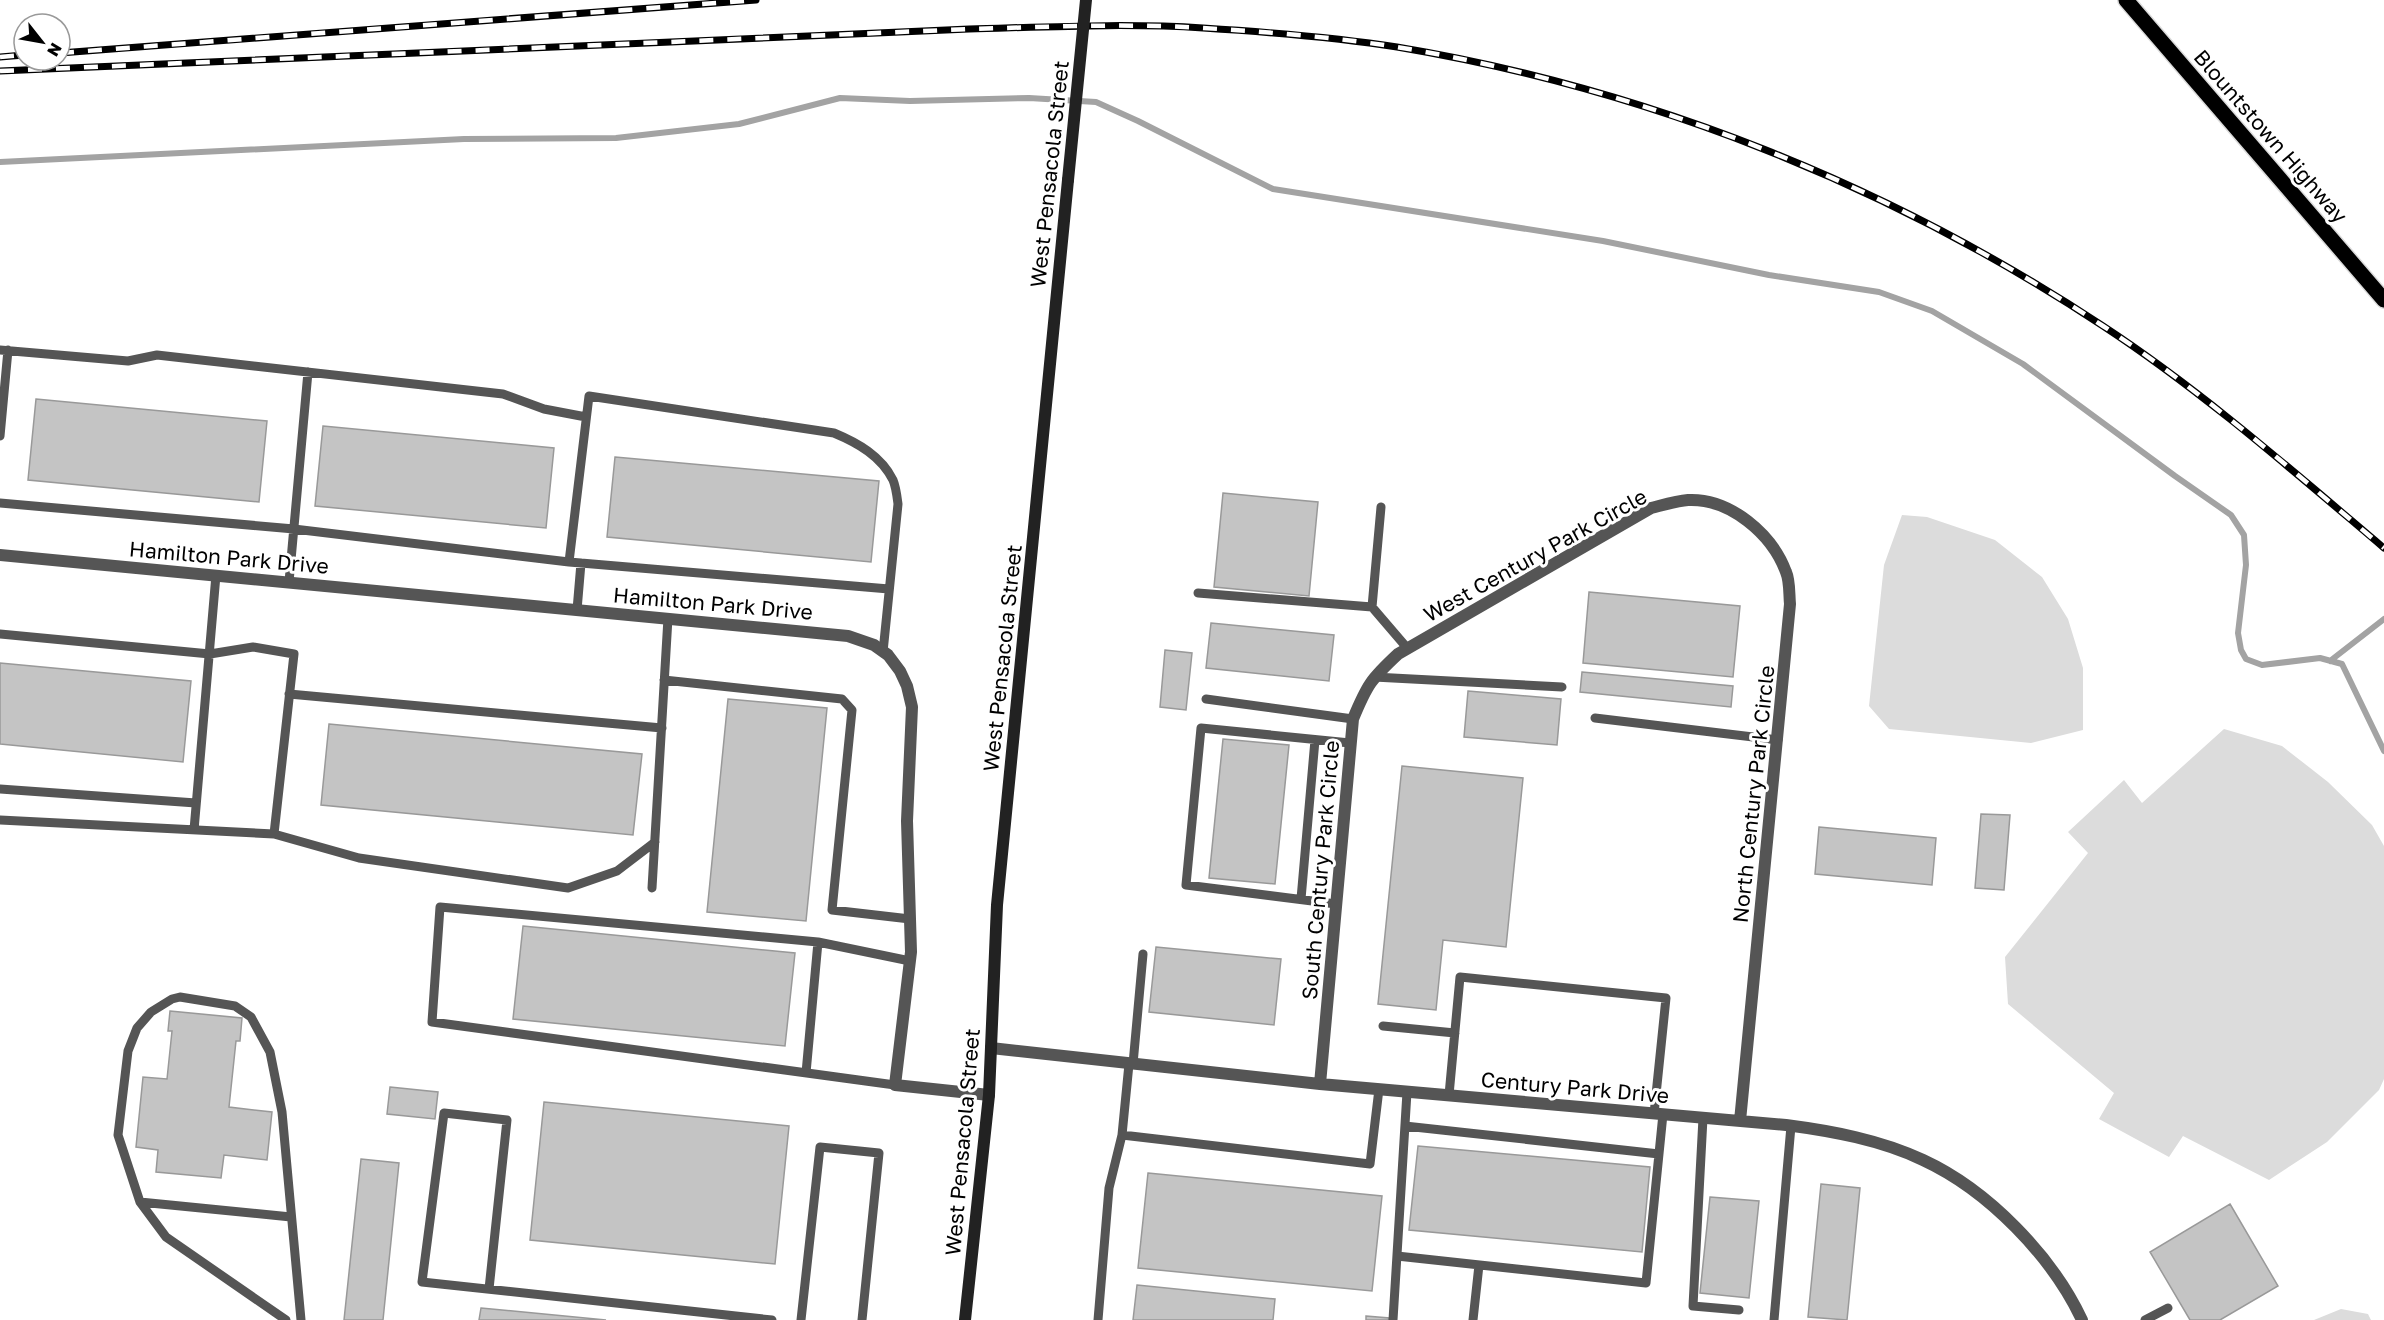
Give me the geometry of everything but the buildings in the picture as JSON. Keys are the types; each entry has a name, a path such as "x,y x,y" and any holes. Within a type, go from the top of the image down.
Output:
{"main road":[{"name":"West Pensacola Street","path":"965,1320 989,1095 997,906 1086,0"},
{"name":"Blountstown Highway","path":"2126,0 2384,300"}],"street":[{"name":"West Century Park Circle","path":"1378,672 1408,649 1651,508 1687,500 1703,501 1714,505"},
{"name":"North Century Park Circle","path":"1714,505 1747,520 1767,538 1788,574 1790,604 1740,1121"},
{"name":"Hamilton Park Drive","path":"0,555 848,636 874,645 900,671 907,686 912,707 907,821 910,961 895,1085"},
{"name":"South Century Park Circle","path":"1320,1084 1353,719 1365,688 1378,672"},
{"name":"Century Park Drive","path":"991,1048 1320,1084 1791,1126 1847,1135 1924,1160 1953,1177 1992,1206 2024,1235 2055,1274 2082,1320"},
{"path":"895,1085 989,1095"}],"lane":[{"path":"0,436 4,350 128,361 157,355 503,394 544,409 586,417"},
{"path":"289,582 308,372"},
{"path":"569,562 589,396 834,433 856,442 872,454 893,480 898,504 883,652"},
{"path":"0,503 294,529 569,562 890,589"},
{"path":"1372,607 1381,507"},
{"path":"577,610 581,563"},
{"path":"194,830 216,575"},
{"path":"1198,593 1372,607 1408,649"},
{"path":"652,888 668,618"},
{"path":"0,634 210,654 253,647 294,654 274,834"},
{"path":"1378,672 1562,687"},
{"path":"664,680 842,699 852,710 832,910 910,919"},
{"path":"289,694 662,728"},
{"path":"1206,699 1353,719"},
{"path":"1595,718 1778,740"},
{"path":"1336,904 1186,885 1201,728 1350,743"},
{"path":"1301,899 1315,740"},
{"path":"0,789 196,803"},
{"path":"0,820 274,834 359,858 568,888 617,871 655,842"},
{"path":"895,1085 432,1022 440,907 818,942 910,961"},
{"path":"806,1073 818,942"},
{"path":"1098,1320 1109,1188 1122,1135 1143,954"},
{"path":"1397,1256 1646,1283 1659,1154 1666,998 1460,977 1449,1095"},
{"path":"285,1320 166,1236 140,1202 118,1135 128,1051 137,1028 152,1012 172,999 180,998 235,1006 251,1017 270,1052 282,1112 301,1320"},
{"path":"1383,1026 1455,1033"},
{"path":"1122,1135 1370,1164 1379,1089"},
{"path":"1393,1320 1407,1092"},
{"path":"489,1289 507,1120 444,1113 422,1282 772,1320"},
{"path":"1703,1118 1693,1306 1739,1310"},
{"path":"1405,1126 1659,1154"},
{"path":"1774,1320 1791,1126"},
{"path":"801,1320 820,1147 879,1153 862,1320"},
{"path":"140,1202 291,1217"},
{"path":"1473,1320 1479,1265"},
{"path":"2145,1320 2168,1308"}],"shaded area":[{"path":"1902,515 1927,517 1995,540 2042,577 2068,619 2083,668 2083,730 2031,743 1889,729 1869,706 1884,565"},
{"path":"2224,729 2282,746 2328,782 2372,825 2384,846 2384,1079 2379,1090 2327,1142 2269,1180 2183,1136 2169,1157 2099,1119 2114,1093 2008,1004 2005,957 2088,853 2068,832 2124,780 2142,803"},
{"path":"2341,1309 2368,1314 2371,1320 2314,1320"}],"waterway":[{"path":"0,162 464,139 616,138 739,124 840,98 910,101 1029,98 1096,102 1273,189 1603,241 1769,275 1879,292 1932,311 2023,364 2231,515 2244,535 2246,565 2238,633 2241,650 2246,659 2262,665 2320,658 2342,664 2384,751"},
{"path":"2330,661 2384,619"}],"railway":[{"path":"72,52 756,0"},
{"path":"0,71 1057,26 1174,27 1276,33 1397,47 1491,65 1584,88 1764,149 1852,187 1938,229 2022,275 2140,351 2246,433 2384,548"},
{"path":"0,57 12,56"}]}
